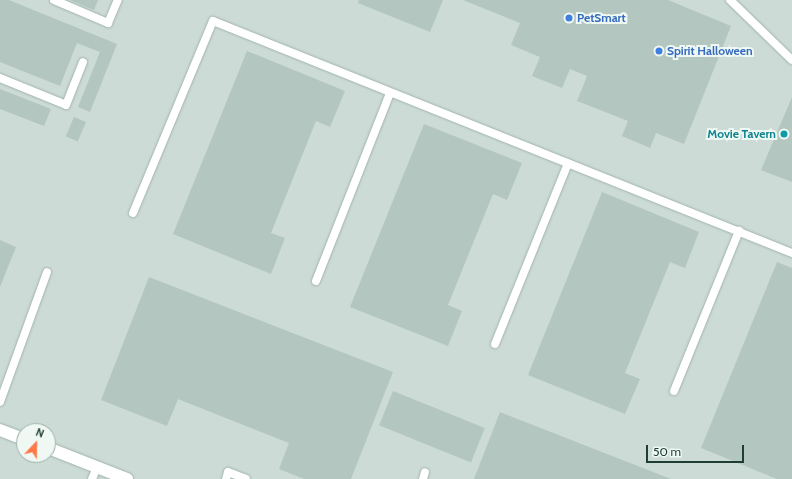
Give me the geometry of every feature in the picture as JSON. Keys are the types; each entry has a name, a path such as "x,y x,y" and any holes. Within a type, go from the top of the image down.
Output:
{"street":[{"path":"0,430 16,436"},
{"path":"56,451 127,479"}],"lane":[{"path":"54,0 108,23 118,0"},
{"path":"730,0 792,60"},
{"path":"133,213 213,21 390,93 792,252"},
{"path":"0,78 66,105 83,62"},
{"path":"316,281 390,93"},
{"path":"495,344 568,163"},
{"path":"674,391 739,231"},
{"path":"0,402 47,272"},
{"path":"92,479 97,468"},
{"path":"226,479 228,472 246,479"}],"shaded area":[{"path":"0,0 792,0 792,479 0,479"}],"building":[{"path":"0,0 9,0 117,44 90,112 78,107 100,52 77,43 60,86 0,62"},
{"path":"70,0 98,0 94,10"},
{"path":"359,0 443,0 430,32 358,3"},
{"name":"Spirit Halloween","path":"463,0 668,0 731,26 684,144 656,133 650,148 622,136 628,121 577,101 587,76 570,69 562,88 532,76 540,57 511,45 520,23"},
{"path":"247,51 345,91 330,127 316,121 271,233 285,238 271,274 173,234"},
{"path":"0,89 51,109 44,126 0,109"},
{"name":"Movie Tavern","path":"792,97 792,182 761,170"},
{"path":"74,117 86,122 78,141 66,136"},
{"path":"424,124 522,163 507,200 493,194 448,305 462,311 448,346 350,307"},
{"path":"602,192 699,232 685,268 670,262 625,373 640,379 625,414 528,375"},
{"path":"0,240 16,247 0,287"},
{"path":"777,262 792,268 792,479 777,479 701,448"},
{"path":"149,277 393,372 351,479 304,479 279,469 289,443 178,399 167,426 101,400"},
{"path":"393,391 485,428 471,462 379,425"},
{"path":"500,412 671,479 474,479"}],"place":[{"name":"PetSmart","path":"569,18"},
{"name":"Spirit Halloween","path":"659,51"},
{"name":"Movie Tavern","path":"784,134"}]}
